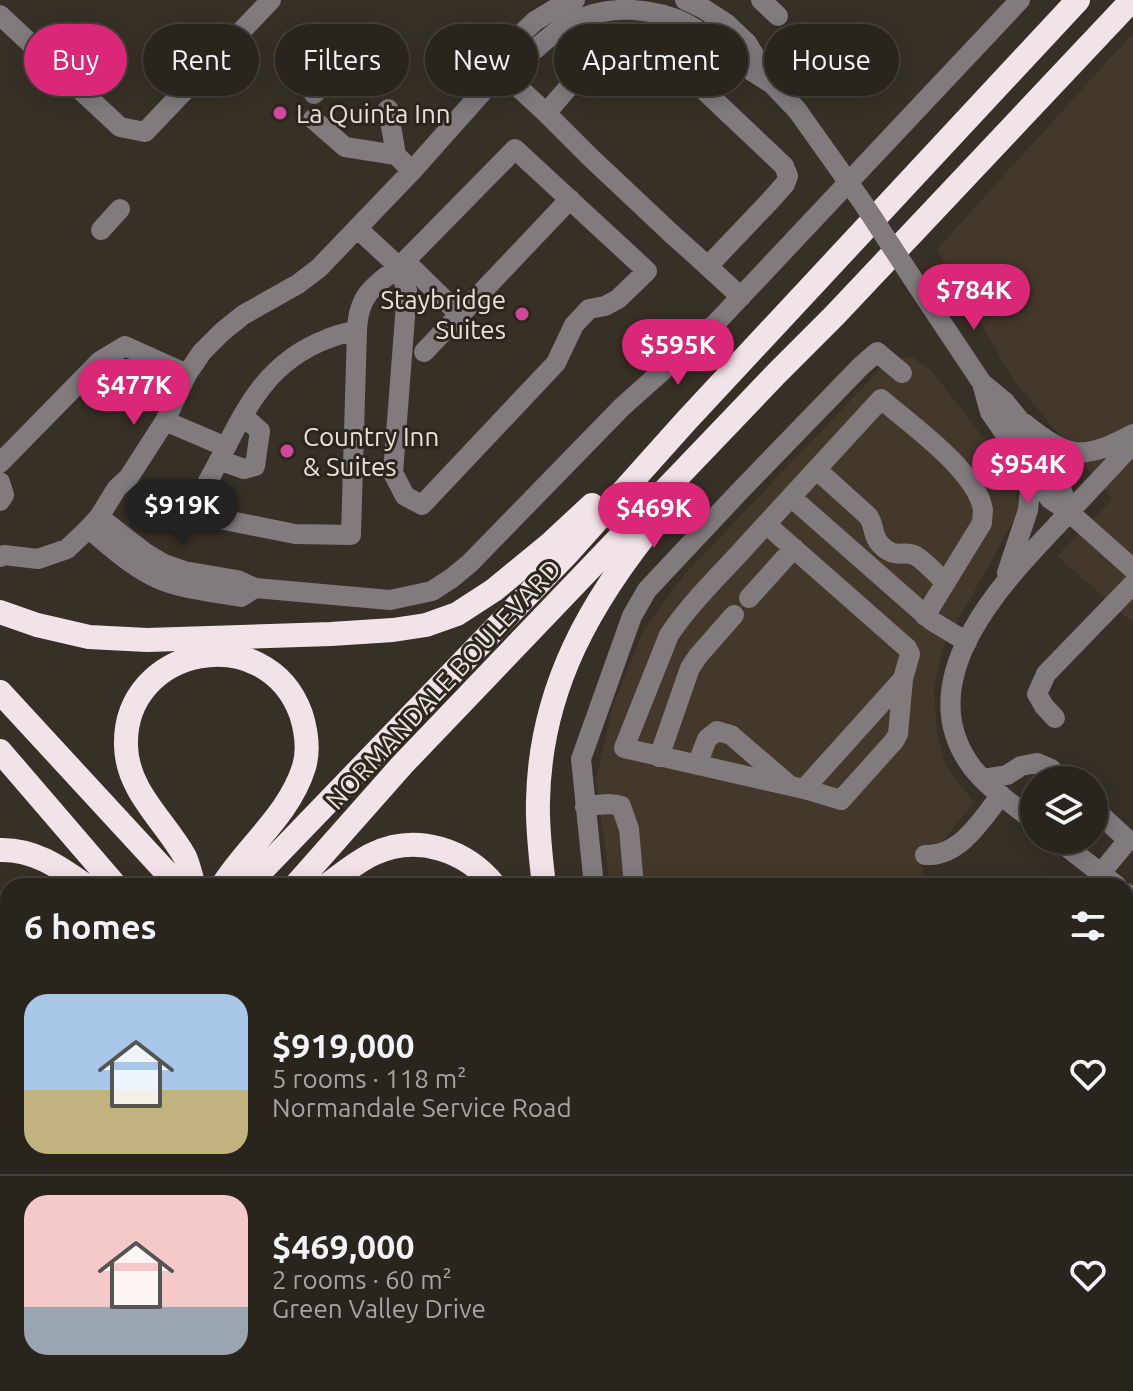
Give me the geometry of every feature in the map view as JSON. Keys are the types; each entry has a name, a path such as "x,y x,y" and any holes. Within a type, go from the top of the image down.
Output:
{"highway":[{"name":"NORMANDALE BOULEVARD","path":"255,878 567,554 686,421 1078,0"},
{"name":"NORMANDALE BOULEVARD","path":"302,878 402,765 835,315 1132,0"},
{"path":"543,878 538,801 543,745 554,698 572,651 597,602 629,554 776,374"},
{"path":"0,612 37,625 89,637 147,640 331,634 426,625 457,614 494,590 550,544 686,421"},
{"path":"178,873 134,782 128,764 127,728 139,698 161,672 197,656 233,655 264,666 280,680 298,706 307,743 305,764 289,799 228,878"},
{"path":"0,692 178,873"},
{"path":"0,751 109,878"},
{"path":"338,878 373,854 391,847 408,846 441,848 456,853 487,878"},
{"path":"0,850 27,853 49,861 74,878"}],"street":[{"path":"0,15 120,127 145,132 271,0"},
{"path":"532,24 575,0"},
{"path":"685,0 727,24 747,43 764,71"},
{"path":"761,0 778,16"},
{"path":"99,527 164,564 184,571 237,580 255,588 390,600 432,591 474,560 622,407 716,323 1020,0"},
{"path":"538,46 571,22 611,5 678,19 717,43 764,79"},
{"path":"546,113 612,45 627,41 656,45 784,166 788,176 785,184 708,266"},
{"path":"0,566 31,573 48,571 89,548 117,488 129,477 165,421 187,374 202,352 243,315 298,284 319,268 479,96"},
{"path":"528,96 741,297"},
{"path":"784,96 797,110 863,203 982,383 1005,402 1018,418 1048,442 1071,452 1094,452 1133,434"},
{"path":"388,109 396,155 412,171"},
{"path":"313,119 345,147 396,155"},
{"path":"357,330 327,338 295,354 269,376 254,395 197,503 195,514 295,534 351,535 357,330 357,316 370,289 402,264 515,149 647,271 618,299 589,309 574,325 556,363 422,505 405,496 393,473 413,362 402,264"},
{"path":"413,362 570,199"},
{"path":"101,230 120,209"},
{"path":"358,229 455,310 462,312"},
{"path":"0,463 100,361 125,346 187,374"},
{"path":"593,878 581,759 632,616 647,590 758,471 877,352 902,373"},
{"path":"982,383 990,412 1050,499 1133,569"},
{"path":"766,524 907,648 910,654 903,679 898,734 894,741 841,800 624,748 669,635 694,602 881,399 953,461 977,494 983,510 982,523 945,582 928,618 907,648"},
{"path":"165,421 244,469 255,466 260,431 243,416"},
{"path":"1018,418 1025,435 1061,488 1069,512"},
{"path":"1020,810 982,779 959,745 952,727 950,707 955,669 967,642 1002,585 1133,444"},
{"path":"1002,585 1028,510 1030,490 1023,461"},
{"path":"817,470 868,516 875,538 884,548 896,555 915,556 945,582"},
{"path":"0,482 4,495 0,501"},
{"path":"791,497 928,618 967,642"},
{"path":"0,557 38,559 67,549 99,527"},
{"path":"749,598 794,548"},
{"path":"1055,718 1037,694 1046,674 1129,595"},
{"path":"659,757 690,668 734,615"},
{"path":"798,788 903,679"},
{"path":"697,765 707,739 717,731 724,732 798,788"},
{"path":"1021,766 1037,763 1044,766"},
{"path":"982,779 1007,775 1020,767"},
{"path":"925,855 933,856 952,850 974,829 1001,795"},
{"path":"585,807 621,806 629,829 633,878"},
{"path":"1108,821 1131,842 1110,878"},
{"path":"1076,854 1106,878"}],"shaded area":[{"path":"1133,33 1133,623 1057,556 1112,499 1013,379 937,249"},
{"path":"912,357 931,370 1011,473 1023,504 942,649 934,690 937,732 946,766 974,803 922,866 923,878 609,878 596,780 613,705 644,629 685,574 888,361"}],"place":[{"name":"La Quinta Inn","path":"280,113"},
{"name":"Staybridge Suites","path":"522,314"},
{"name":"Country Inn & Suites","path":"287,451"}]}
